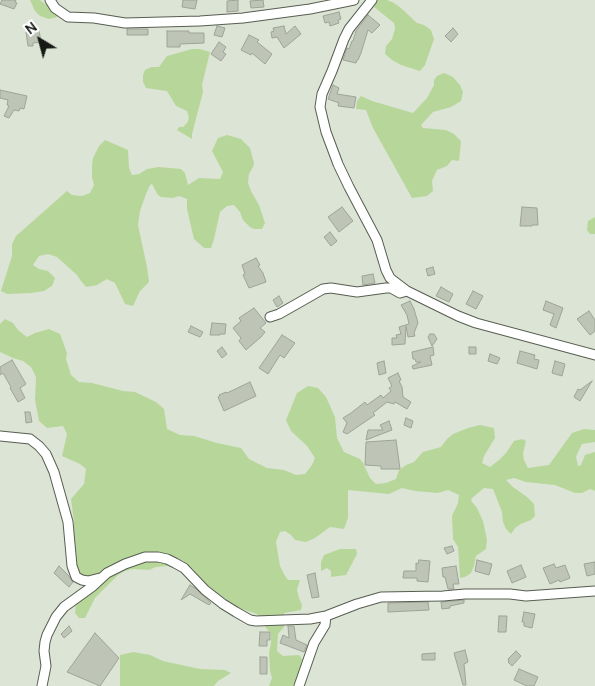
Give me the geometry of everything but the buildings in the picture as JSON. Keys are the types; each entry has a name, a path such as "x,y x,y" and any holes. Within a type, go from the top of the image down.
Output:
{"street":[{"path":"50,0 55,8 68,18 94,18 125,22 191,22 243,18 310,9 354,0"},
{"path":"369,1 344,39 322,94 320,107 326,132 338,164 377,240 390,278 407,291 476,323 595,356"},
{"path":"270,317 279,314 323,289 331,288 357,292 390,288 400,293 407,291"},
{"path":"0,436 30,439 46,454 54,472 68,522 72,566 76,577 88,581 102,578"},
{"path":"42,686 46,666 45,642 53,623 64,607 93,586 107,573 145,557 167,559 184,568 205,590 223,604 250,620 263,622 326,616 381,597 465,594 526,596 595,591"},
{"path":"299,686 311,650 325,625 326,616"}],"green space":[{"path":"30,0 40,0 58,14 57,17 49,19 40,16 35,11"},
{"path":"377,0 387,0 394,3 417,23 431,30 434,39 425,65 420,71 401,65 385,54 386,46 392,39 395,29 394,23 374,7"},
{"path":"192,49 210,52 192,139 177,130 187,123 189,118 187,111 176,106 167,91 146,88 143,82 143,75 145,70 151,67 159,67 167,56"},
{"path":"444,73 453,77 460,85 463,92 461,101 451,107 433,112 421,125 423,128 446,130 454,134 461,141 459,161 452,160 447,166 437,170 432,181 433,191 427,196 412,198 373,128 366,110 356,109 357,101 361,96 413,113 427,98 437,76"},
{"path":"227,135 241,139 250,148 254,163 249,174 248,183 259,205 265,223 262,229 250,227 243,220 240,212 234,205 227,206 220,212 211,248 204,248 194,239 187,209 187,199 179,196 173,198 161,197 152,184 140,211 138,225 149,282 140,291 133,306 125,304 115,283 107,279 97,285 86,287 77,275 57,257 48,254 39,256 33,265 48,271 55,278 52,286 44,291 31,293 7,294 1,291 12,256 12,244 16,236 67,191 72,195 82,196 90,193 94,185 92,177 93,158 99,146 105,140 128,150 129,168 132,175 159,167 181,169 185,173 188,185 199,178 220,179 223,172 212,151 218,138"},
{"path":"595,217 595,234 590,234 587,230 588,221"},
{"path":"5,319 13,323 27,337 49,329 60,334 67,353 66,359 71,375 79,382 135,392 156,402 164,409 167,429 180,435 194,436 241,448 249,459 267,468 284,470 296,475 305,474 312,465 315,458 307,446 291,431 286,420 297,393 308,386 318,388 326,397 335,417 337,438 344,452 360,459 370,478 376,484 396,479 399,470 414,462 423,452 441,447 453,434 480,425 494,428 495,438 482,463 490,467 506,453 514,441 522,439 526,441 523,453 528,468 549,465 572,433 584,429 595,430 595,442 582,444 576,457 578,466 581,465 585,455 595,452 595,491 590,489 582,493 575,493 555,485 526,482 514,478 506,480 534,504 535,516 515,528 511,534 503,522 502,512 493,489 484,488 471,499 483,521 487,540 486,549 476,556 471,573 460,578 458,547 453,539 452,516 458,503 459,495 448,490 438,493 402,488 389,494 348,490 348,518 344,529 330,527 306,542 295,540 285,531 280,532 276,542 280,566 288,580 300,580 297,590 302,605 301,610 284,613 284,627 278,634 277,651 283,656 299,655 302,659 301,668 293,686 269,686 272,678 269,653 271,633 257,614 239,608 220,595 203,582 193,569 182,560 149,570 133,569 125,571 118,575 95,598 85,618 79,618 75,613 76,603 85,597 83,577 78,572 74,551 74,522 71,499 84,484 86,469 80,464 62,456 67,434 63,426 47,428 39,421 35,400 36,377 31,367 23,361 0,352 0,324"},
{"path":"340,549 356,549 357,554 346,575 331,577 331,571 327,568 321,571 321,562 324,555"},
{"path":"133,652 200,669 225,670 231,673 218,681 214,686 120,686 120,655"}]}
